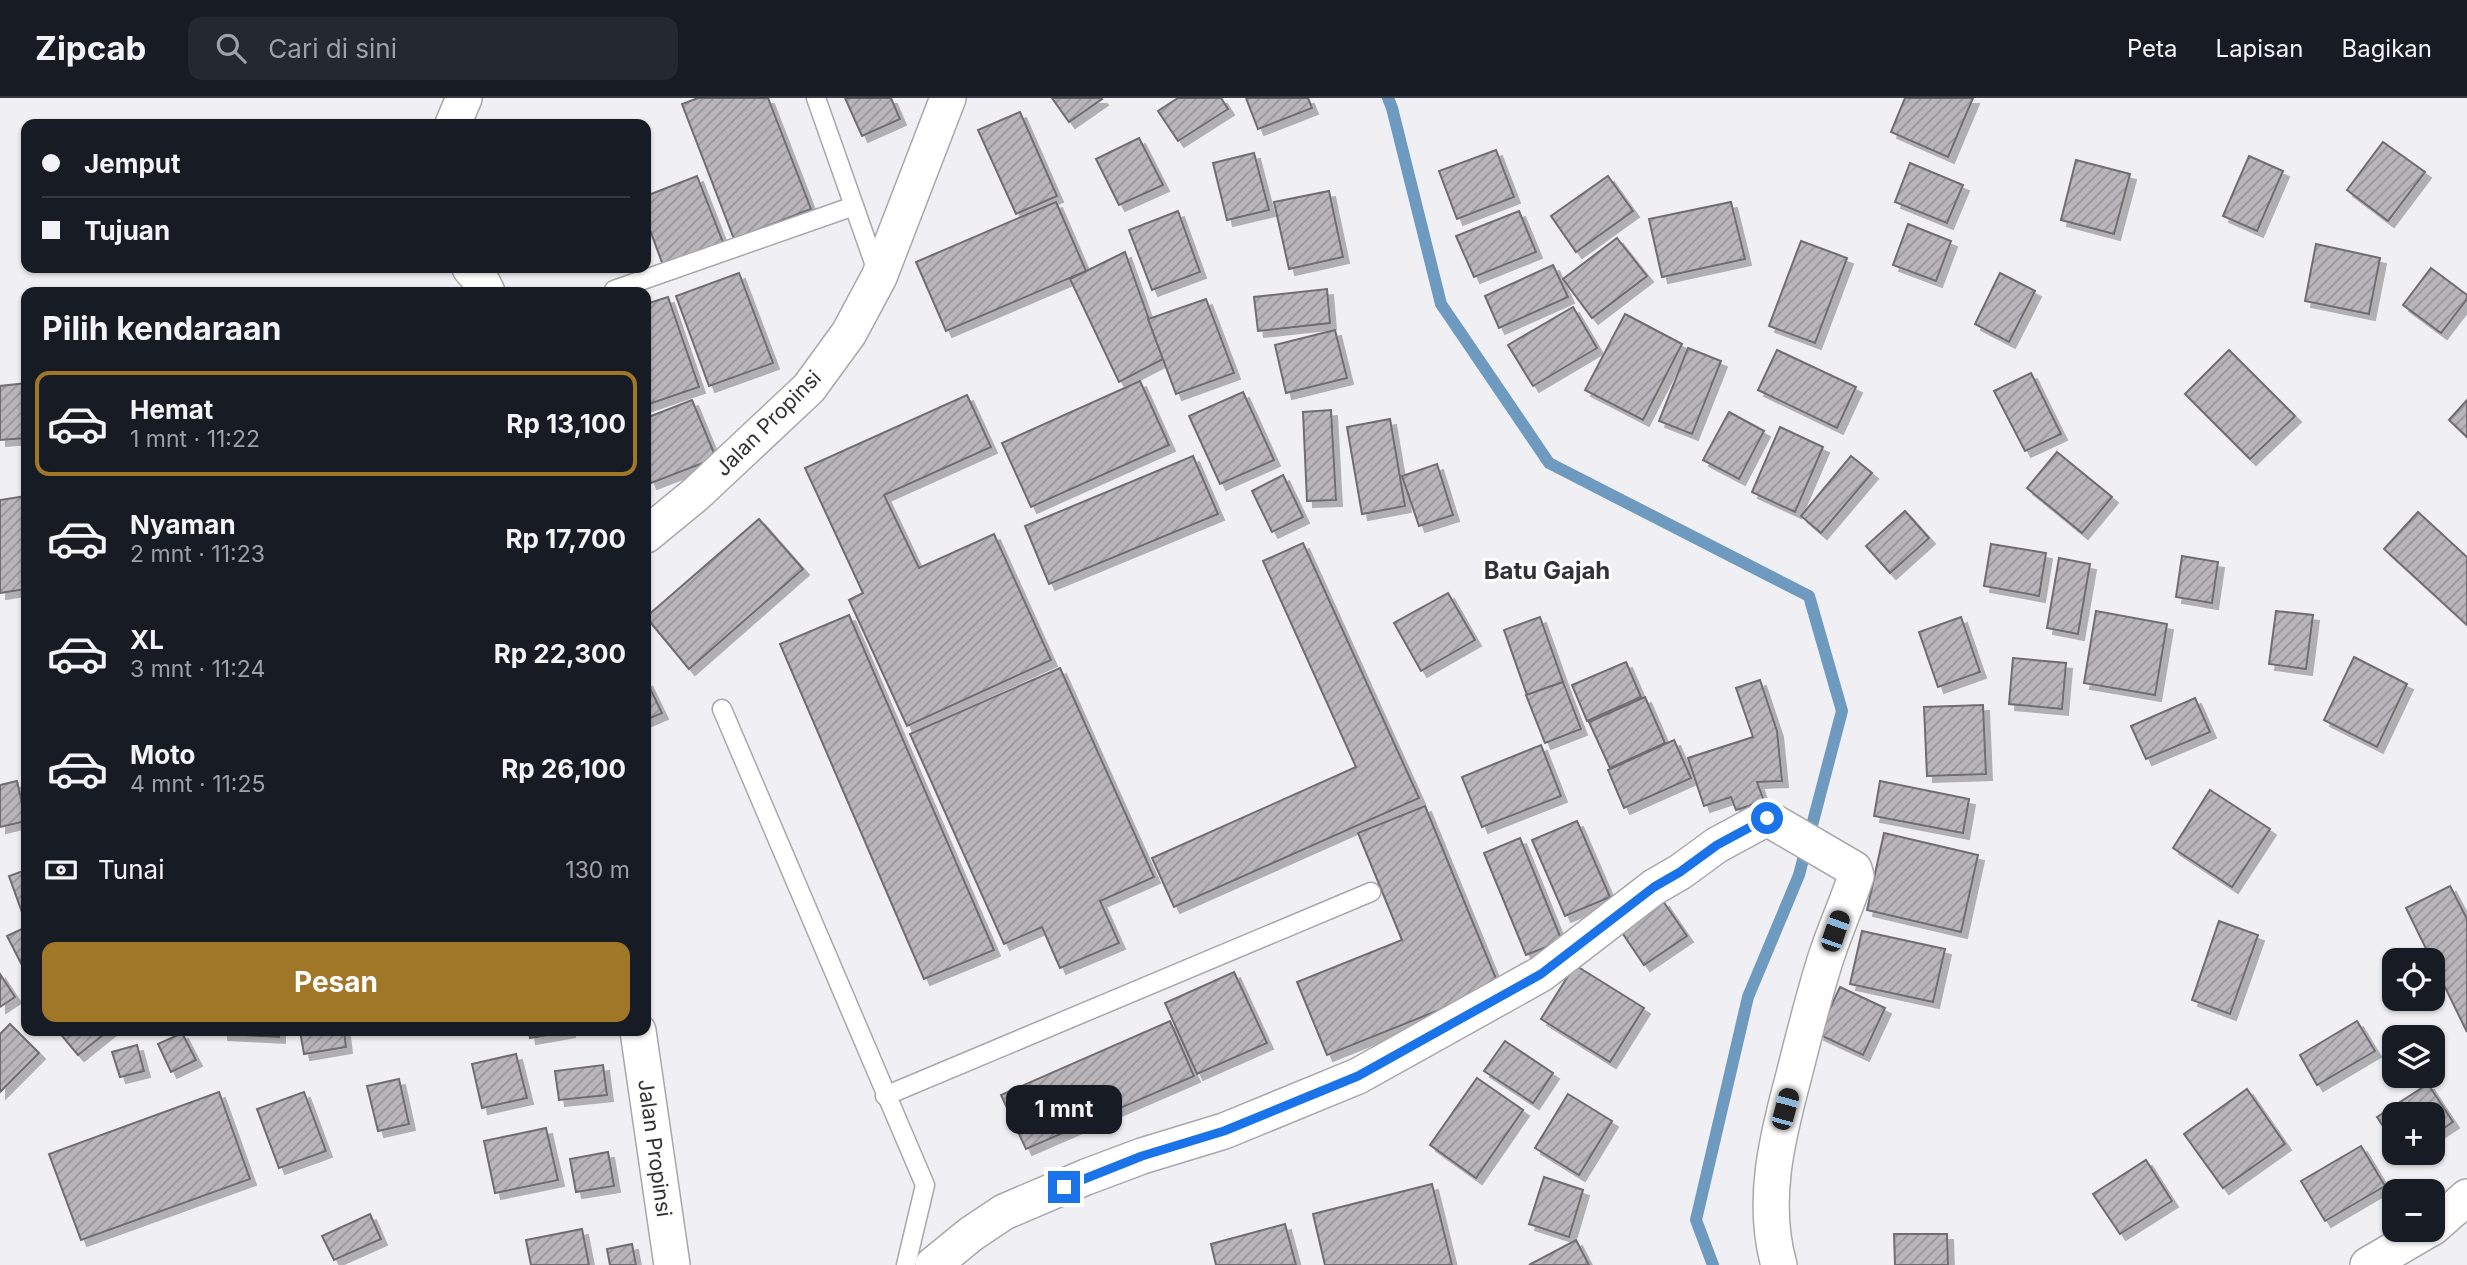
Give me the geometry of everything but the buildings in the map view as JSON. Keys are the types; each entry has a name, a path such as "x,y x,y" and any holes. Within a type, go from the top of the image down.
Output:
{"street":[{"path":"455,119 464,98"},
{"name":"Jalan Propinsi","path":"651,531 696,494 809,388 849,334 879,278 948,98"},
{"path":"933,1265 971,1234 1004,1212 1142,1156 1224,1131 1358,1076 1541,974 1654,887 1717,845 1767,818 1854,869 1856,876 1819,980 1774,1160 1770,1213 1779,1265"},
{"name":"Jalan Propinsi","path":"639,1036 672,1265"},
{"path":"2445,1216 2467,1197"},
{"path":"2368,1265 2408,1242"}],"lane":[{"path":"816,98 879,278"},
{"path":"623,287 854,206"},
{"path":"722,709 925,1185 906,1265"},
{"path":"885,1096 1371,892"}],"waterway":[{"path":"1388,98 1441,304 1549,463 1809,596 1842,711 1799,875 1748,997 1696,1220 1713,1265"}],"district":[{"name":"Batu Gajah","path":"1547,570"}],"route":[{"path":"1064,1187 1142,1156 1224,1131 1358,1076 1541,974 1654,887 1717,845 1767,818"}]}
